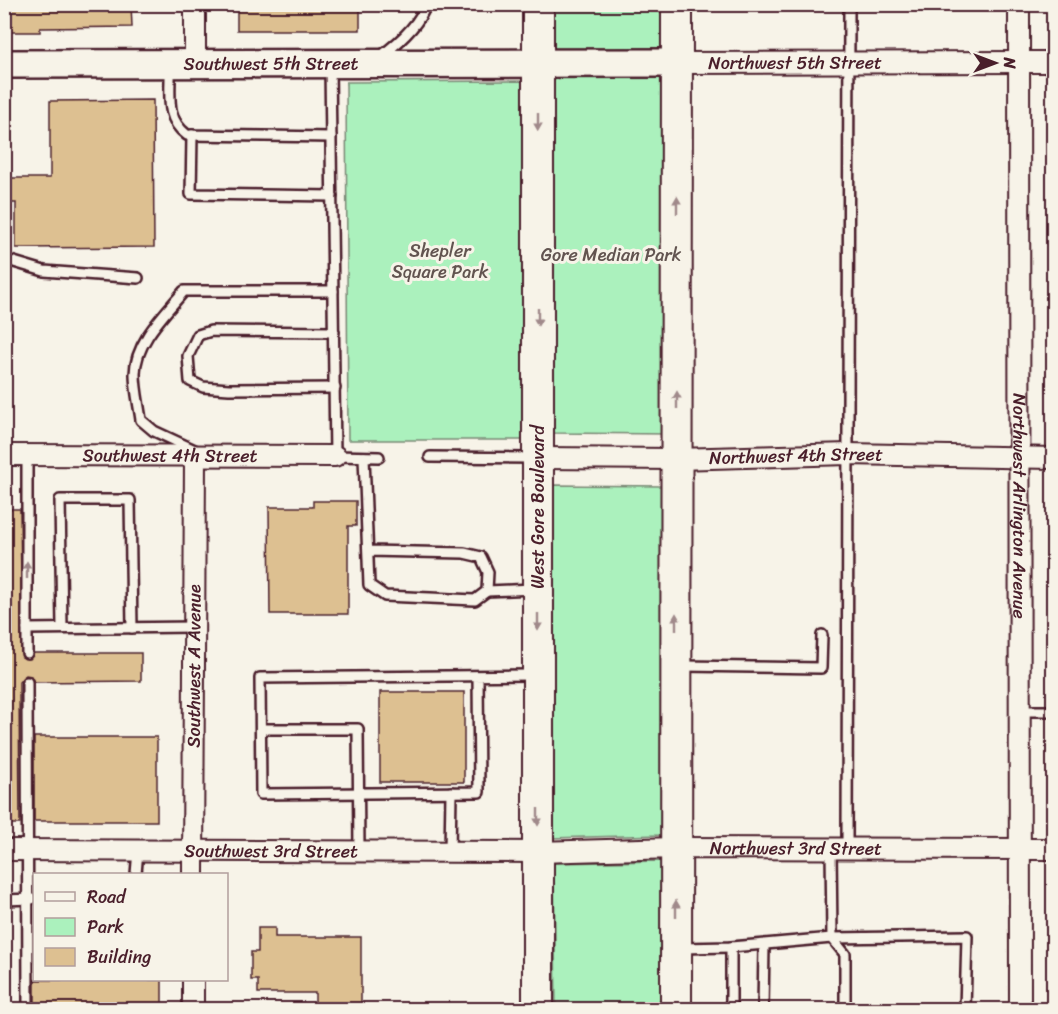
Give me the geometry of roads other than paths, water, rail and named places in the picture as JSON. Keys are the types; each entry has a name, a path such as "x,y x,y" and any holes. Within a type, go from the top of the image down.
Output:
{"main road":[{"name":"West Gore Boulevard","path":"538,4 538,1010"},
{"path":"676,1010 677,4"}],"street":[{"path":"182,64 195,4"},
{"name":"Northwest Arlington Avenue","path":"1020,4 1018,62 1021,458 1020,1010"},
{"name":"Northwest 5th Street","path":"538,63 1053,62"},
{"name":"Southwest 5th Street","path":"4,64 538,63"},
{"name":"Northwest 4th Street","path":"538,458 677,459 848,454 1053,458"},
{"name":"Southwest 4th Street","path":"4,455 335,456"},
{"name":"Southwest A Avenue","path":"193,873 194,627 201,456"},
{"name":"Northwest 3rd Street","path":"538,852 675,848 1053,849"},
{"name":"Southwest 3rd Street","path":"4,849 538,852"},
{"path":"193,981 193,1010"}],"lane":[{"path":"368,64 391,48 423,14 426,4"},
{"path":"846,1010 845,954 832,938 839,848 848,454 849,4"},
{"path":"182,64 171,116 177,127 187,135 331,137"},
{"path":"330,64 335,456 379,457"},
{"path":"192,135 191,194 332,196"},
{"path":"4,259 44,271 138,278"},
{"path":"201,456 154,432 141,420 135,373 141,349 162,317 184,291 333,291"},
{"path":"334,332 211,330 198,335 188,356 190,381 203,387 229,389 334,388"},
{"path":"27,455 27,653"},
{"path":"364,457 369,585 385,596 475,600 487,591 538,589"},
{"path":"430,457 538,458"},
{"path":"62,628 60,500 129,500 132,627"},
{"path":"368,551 464,553 481,557 488,572 487,591"},
{"path":"27,629 194,627"},
{"path":"676,666 821,668 822,635"},
{"path":"478,676 479,792 261,794 260,678 538,675"},
{"path":"27,682 27,850 32,899 28,1010"},
{"path":"1020,711 1053,711"},
{"path":"261,729 358,729 359,851"},
{"path":"450,852 451,792"},
{"path":"136,873 138,850"},
{"path":"4,900 32,899"},
{"path":"676,949 764,945 832,938 967,936 965,1010"},
{"path":"763,1010 764,945"},
{"path":"731,947 731,1010"}],"park label":[{"name":"Gore Median Park","path":"611,255"},
{"name":"Shepler Square Park","path":"440,261"}]}
